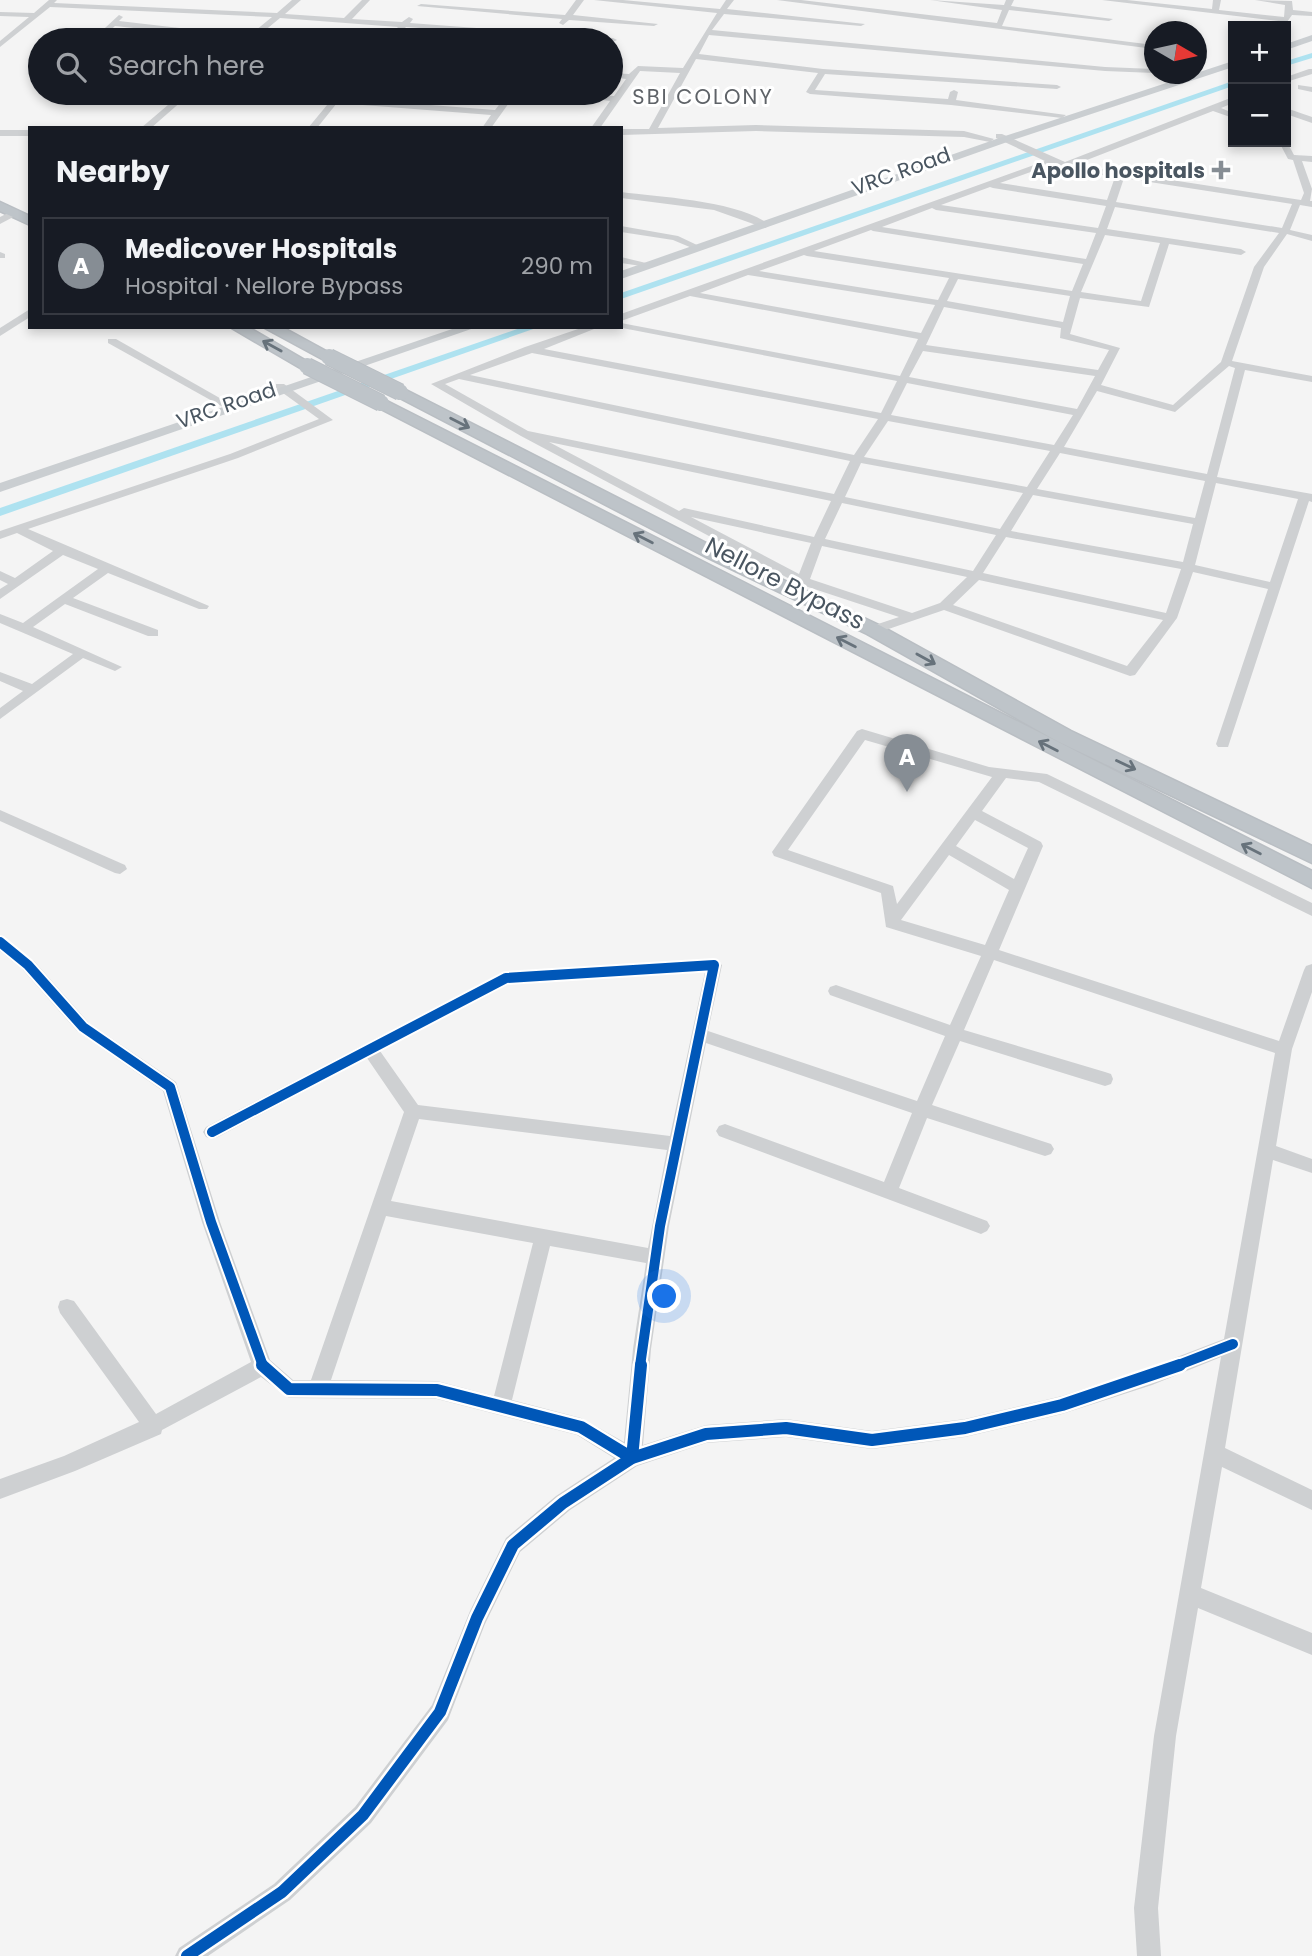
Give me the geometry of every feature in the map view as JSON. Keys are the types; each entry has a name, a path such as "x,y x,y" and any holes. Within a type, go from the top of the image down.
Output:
{"highway":[{"path":"0,195 28,208"},
{"path":"0,206 28,220"},
{"name":"Nellore Bypass","path":"241,329 307,366 1312,880"},
{"name":"Nellore Bypass","path":"274,329 713,554 874,629 1064,736 1312,855"}],"main road":[{"path":"1291,39 1312,32"},
{"path":"1291,45 1312,38"},
{"path":"1207,67 1228,59"},
{"path":"1207,70 1228,65"},
{"name":"VRC Road","path":"623,271 1152,84"},
{"path":"999,138 1160,84"},
{"path":"623,271 762,223"},
{"name":"VRC Road","path":"0,485 446,329"},
{"path":"0,485 282,387 465,329"}],"street":[{"path":"107,28 135,0"},
{"path":"263,28 297,0"},
{"path":"346,20 366,0"},
{"path":"560,28 580,0"},
{"path":"598,0 861,24"},
{"path":"652,131 707,32 730,0"},
{"path":"781,0 832,3 998,25"},
{"path":"934,0 1008,4 1110,19"},
{"path":"1106,0 1287,20 1289,3 1259,0"},
{"path":"1215,12 1217,0"},
{"path":"0,45 50,2 446,28"},
{"path":"620,28 637,2"},
{"path":"400,28 424,3 654,24"},
{"path":"1008,4 995,28 1144,46"},
{"path":"1289,12 1312,15"},
{"path":"0,14 34,15"},
{"path":"112,23 152,28"},
{"path":"707,32 1144,70"},
{"path":"694,56 823,71 1057,87"},
{"path":"951,102 959,80 963,56"},
{"path":"623,89 638,68 643,66 684,71"},
{"path":"823,71 810,92 951,102 1062,115"},
{"path":"1291,78 1312,71"},
{"path":"623,76 632,77"},
{"path":"1301,87 1312,90"},
{"path":"623,317 932,206 994,185 1065,166 1228,102"},
{"path":"147,126 173,105"},
{"path":"314,126 331,105"},
{"path":"422,105 497,113"},
{"path":"487,126 503,105"},
{"path":"596,126 612,105"},
{"path":"1214,108 1228,114"},
{"path":"1291,113 1312,120"},
{"path":"623,132 756,128 964,134 999,138 1065,166 1304,203"},
{"path":"0,133 28,133"},
{"path":"1286,147 1291,157 1312,159"},
{"path":"1096,387 1175,408 1226,363 1258,267 1309,194 1296,157"},
{"path":"994,185 1049,159"},
{"path":"874,629 944,606 975,577 1096,387 1115,348 1064,336 1065,326 1120,176"},
{"path":"994,185 1285,231 1312,238"},
{"path":"623,195 692,205 762,223"},
{"path":"932,206 1241,252"},
{"path":"0,221 14,213"},
{"path":"872,228 1089,262"},
{"path":"623,229 674,237 692,245"},
{"path":"805,252 1144,305 1166,240"},
{"path":"623,260 641,263"},
{"path":"748,272 1065,326"},
{"path":"803,580 817,542 858,459 884,418 955,275"},
{"path":"689,293 922,342 1102,374"},
{"path":"0,333 28,313"},
{"path":"623,326 1080,413"},
{"path":"588,329 436,384 525,434 803,580 912,617"},
{"path":"112,341 227,405"},
{"path":"529,349 1308,498 1274,587 1223,744"},
{"path":"1226,363 1312,379"},
{"path":"944,606 1130,672 1171,618 1188,567 1241,365"},
{"path":"458,376 858,459 1200,522"},
{"path":"0,535 234,456 327,420 282,387"},
{"path":"525,434 1003,533 1188,567 1274,587"},
{"path":"663,507 1171,618"},
{"path":"16,528 62,550 203,606"},
{"path":"0,595 62,550"},
{"path":"24,628 107,568"},
{"path":"0,575 16,583"},
{"path":"66,600 153,633"},
{"path":"0,618 114,667"},
{"path":"0,715 82,653"},
{"path":"0,676 33,690"},
{"path":"891,923 888,890 779,852 862,734 989,772 1042,777 1312,910"},
{"path":"891,923 1002,773"},
{"path":"889,1192 988,952 1036,846 973,812"},
{"path":"0,815 120,869"},
{"path":"947,847 1018,888"},
{"path":"891,923 1284,1049"},
{"path":"0,942 28,965 83,1027 170,1087 211,1222 262,1366 289,1389 437,1390 581,1427 632,1458"},
{"path":"212,1132 506,978 714,965 656,1257 642,1349 632,1458"},
{"path":"1149,1956 1146,1908 1165,1736 1284,1049 1312,970"},
{"path":"836,991 954,1033 1105,1079"},
{"path":"701,1035 1045,1149"},
{"path":"371,1051 413,1111 678,1144"},
{"path":"318,1389 413,1111"},
{"path":"725,1131 981,1226"},
{"path":"1266,1150 1312,1166"},
{"path":"380,1208 656,1257"},
{"path":"501,1407 543,1238"},
{"path":"67,1307 154,1427"},
{"path":"187,1956 282,1892 363,1815 440,1712 477,1618 513,1545 563,1503 632,1458 706,1434 786,1428 872,1440 965,1427 1062,1405 1152,1376 1233,1344"},
{"path":"0,1489 57,1471 154,1427 262,1366"},
{"path":"1214,1453 1312,1500"},
{"path":"1189,1594 1312,1644"}],"waterway":[{"path":"1291,62 1312,55"},
{"path":"623,295 1230,84"},
{"path":"0,512 528,329"}],"cycle path":[{"path":"0,942 28,965 83,1027 170,1087 211,1222 262,1366 289,1389 437,1390 581,1427 632,1458 642,1349 660,1226 714,965 506,978 212,1132"},
{"path":"187,1956 282,1892 363,1815 440,1712 477,1618 513,1545 563,1503 632,1458 706,1434 786,1428 872,1440 965,1428 1062,1405 1152,1376 1233,1344"}],"place":[{"name":"Apollo hospitals","path":"1221,170"},
{"name":"Medicover Hospitals","path":"907,792"}],"district":[{"name":"SBI COLONY","path":"703,96"}]}
